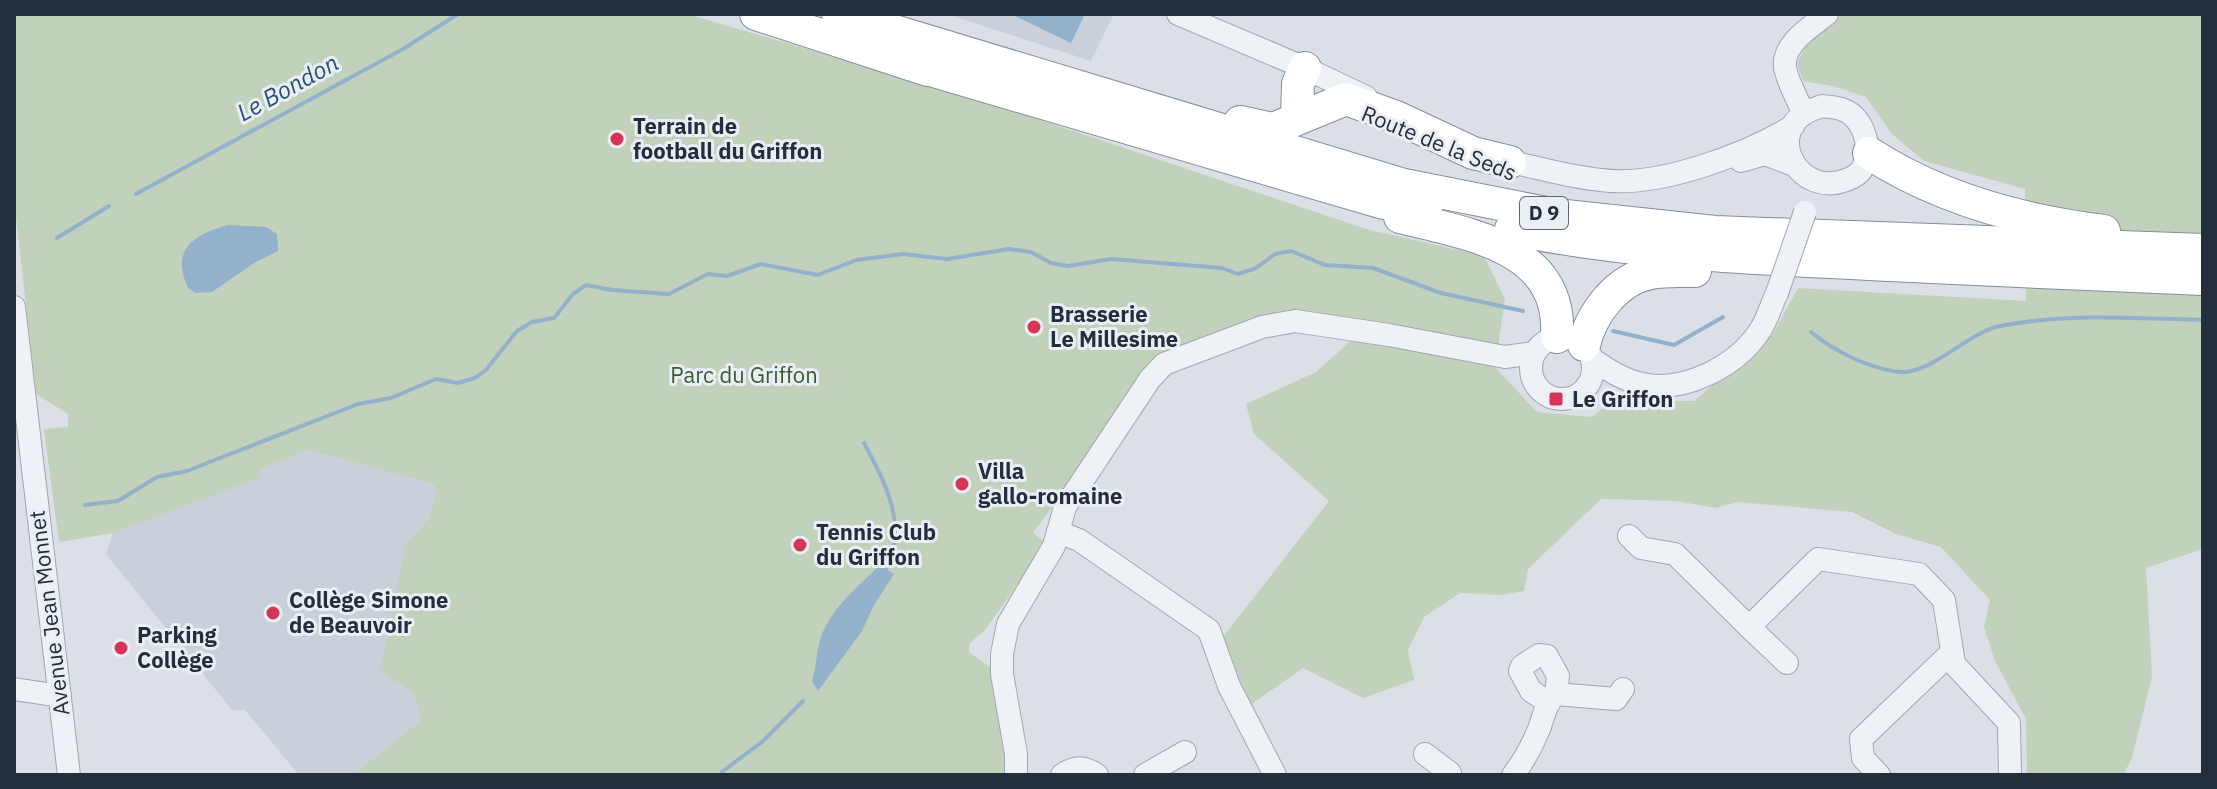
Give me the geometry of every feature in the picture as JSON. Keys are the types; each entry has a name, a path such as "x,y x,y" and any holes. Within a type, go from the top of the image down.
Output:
{"highway":[{"path":"747,14 826,23"},
{"name":"D 9","path":"756,14 826,23 1380,202 1556,238 1698,255 1958,270 2203,279"},
{"path":"909,50 1262,128 1273,129 1346,99 1473,153 1510,162"},
{"path":"909,50 1110,133 1315,196 1489,239 1516,254 1536,271 1549,291 1567,349"},
{"name":"D 9","path":"909,50 1404,185 1556,215 1715,232 2203,250"},
{"path":"1297,117 1302,76"},
{"path":"1869,153 1892,168 1940,190 1997,210 2083,228 2203,242"},
{"path":"1567,349 1588,327 1603,303 1627,284 1648,273 1698,270 1843,276 1958,270"}],"street":[{"path":"1798,120 1822,106 1842,109 1857,119 1865,134 1869,153 1862,172 1849,180 1832,184 1816,183 1803,176 1794,165 1788,146 1798,120 1785,66 1787,53 1799,37 1827,14"},
{"name":"Route de la Seds","path":"1186,18 1302,76 1510,162 1603,181 1645,179 1720,159 1776,136 1798,120"},
{"name":"Route de la Seds","path":"1302,76 1338,102 1508,174 1547,183 1602,191 1648,190 1692,179 1765,154 1794,165"},
{"path":"1016,775 1016,754 1002,674 1008,624 1054,546 1065,507 1150,379 1164,364 1240,334 1295,321 1505,357 1567,349 1637,384 1650,386 1691,382 1733,361 1760,332 1816,183"},
{"name":"Avenue Jean Monnet","path":"14,307 32,521 54,696 69,775"},
{"path":"1534,381 1531,362 1567,349"},
{"path":"1567,349 1593,376 1583,392"},
{"path":"1505,357 1539,389 1556,399 1565,400 1583,392 1637,384"},
{"name":"Avenue Jean Monnet","path":"14,420 32,521"},
{"path":"1058,532 1079,540 1209,630 1229,686 1275,775"},
{"path":"1629,536 1641,548 1675,554 1787,663"},
{"path":"1749,627 1818,559 1919,574 1944,600 1954,664 2009,723 2010,775"},
{"path":"1879,775 1863,758 1861,739 1952,652"},
{"path":"14,689 54,696"},
{"path":"1519,767 1552,698 1616,699 1623,689"},
{"name":"Avenue Jean Monnet","path":"54,696 55,775"},
{"path":"1145,775 1185,752"},
{"path":"1425,754 1450,774"},
{"path":"1062,775 1076,768 1086,768 1097,775"}],"shaded area":[{"path":"947,14 1114,14 1091,61"},
{"name":"Collège Simone de Beauvoir","path":"307,450 434,484 437,494 430,517 406,543 412,691 419,704 420,721 353,775 299,775 245,710 232,710 106,554 113,533 259,478 258,470"}],"green space":[{"name":"Parc du Griffon","path":"14,14 687,14 969,96 1366,229 1484,256 1505,299 1495,367 1537,412 1592,417 1613,400 1694,401 1772,335 1798,288 2026,301 2025,189 1924,161 1892,134 1866,97 1833,86 1803,81 1797,63 1805,47 1842,14 2203,14 2203,549 2146,568 2152,676 2132,758 2123,775 2027,775 2026,719 1995,661 1984,627 1990,600 1941,547 1896,534 1852,512 1737,502 1716,508 1676,501 1601,499 1528,569 1524,591 1501,595 1460,593 1424,617 1408,650 1414,680 1363,698 1303,668 1249,706 1223,637 1329,501 1254,434 1246,404 1316,372 1365,323 1291,313 1163,357 1033,533 1047,543 985,630 970,643 969,652 993,669 1008,775 353,775 420,721 414,695 380,673 406,543 430,517 436,494 434,484 307,450 259,470 260,478 113,533 59,542 44,429 68,427 68,414 36,394 14,200"}],"water":[{"path":"1011,14 1085,14 1071,43"},
{"path":"228,225 266,227 277,234 278,251 254,263 212,292 195,293 188,288 183,275 184,254 195,239"},
{"path":"880,565 894,574 862,631 818,691 812,681 823,632 844,601"}],"waterway":[{"name":"Le Bondon","path":"136,194 403,49 458,14"},
{"name":"Le Bondon","path":"57,238 109,206"},
{"path":"85,505 118,501 157,477 187,471 358,404 391,398 436,379 458,383 475,378 486,370 517,331 532,322 554,318 573,294 586,285 669,294 708,274 727,276 761,264 818,275 856,260 903,254 947,259 1009,249 1031,252 1051,263 1068,266 1111,259 1222,268 1238,274 1256,268 1275,254 1291,251 1325,265 1373,268 1441,293 1523,311"},
{"path":"1613,331 1674,345 1723,317"},
{"path":"1811,332 1853,358 1900,372 1924,367 1975,336 2000,326 2076,318 2203,320"},
{"path":"864,443 887,490 895,522 892,555 885,571"},
{"path":"722,772 763,741 803,701"}],"place":[{"name":"Terrain de football du Griffon","path":"617,139"},
{"name":"Brasserie Le Millesime","path":"1034,327"},
{"name":"Le Griffon","path":"1556,399"},
{"name":"Villa gallo-romaine","path":"962,484"},
{"name":"Tennis Club du Griffon","path":"800,545"},
{"name":"Collège Simone de Beauvoir","path":"273,613"},
{"name":"Parking Collège","path":"121,648"}]}
